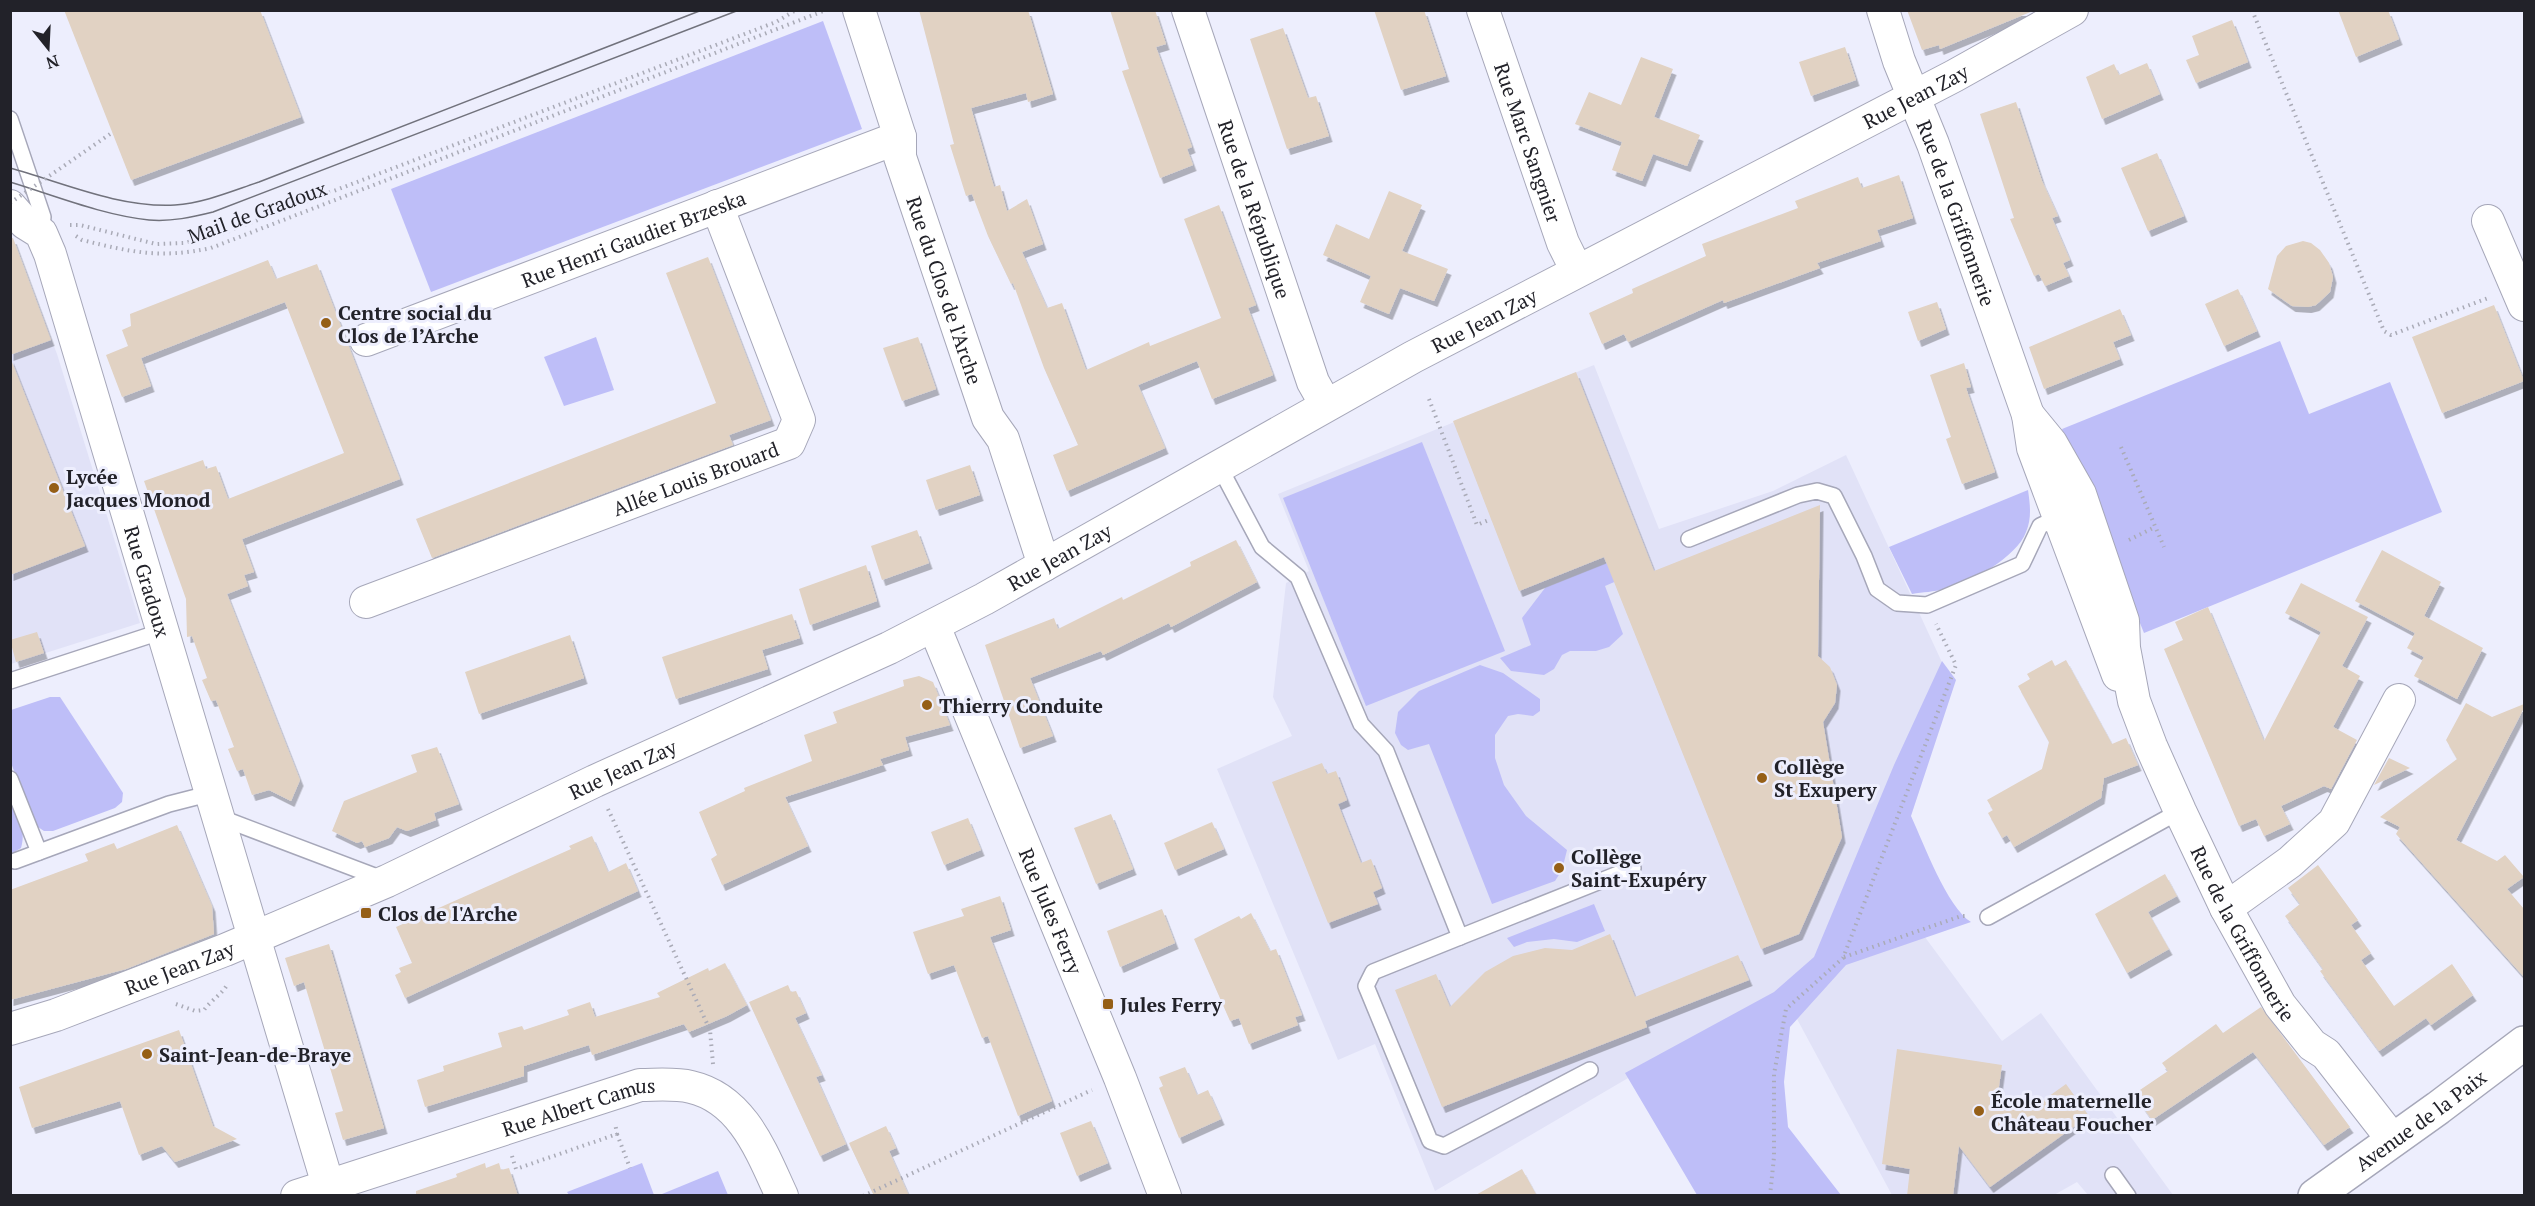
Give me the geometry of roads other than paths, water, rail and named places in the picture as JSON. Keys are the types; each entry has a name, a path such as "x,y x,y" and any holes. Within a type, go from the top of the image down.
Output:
{"main road":[{"name":"Avenue de la Paix","path":"2315,1196 2524,1043"}],"street":[{"name":"Rue du Clos de l'Arche","path":"859,10 900,137 900,157 988,418 1003,439 1044,565"},
{"name":"Rue de la République","path":"1188,10 1313,382 1326,405"},
{"name":"Rue Marc Sangnier","path":"1483,10 1563,243 1577,271"},
{"name":"Rue de la Griffonnerie","path":"1883,10 1899,62 1914,96 2028,415 2033,448 2105,644 2119,676 2134,701"},
{"name":"Rue Jean Zay","path":"10,1029 56,1015 255,937 387,881 606,776 934,626 1326,405 1577,271 1914,96 2072,10"},
{"name":"Rue Henri Gaudier Brzeska","path":"366,340 900,137"},
{"path":"10,205 25,223 55,229"},
{"name":"Allée Louis Brouard","path":"366,602 789,443 799,420 717,206"},
{"path":"2488,221 2521,296"},
{"name":"Rue Gradoux","path":"55,229 50,254 330,1190"},
{"name":"Rue de la Griffonnerie","path":"2028,415 2051,443 2080,494 2102,552 2123,621 2124,648 2134,701 2151,746 2226,908 2280,1005 2312,1045 2326,1054 2393,1140"},
{"name":"Rue Jules Ferry","path":"934,626 1120,1078 1165,1196"},
{"path":"2226,908 2290,862 2334,822 2399,700"},
{"name":"Rue Albert Camus","path":"297,1196 330,1190 640,1085 670,1084 690,1086 705,1091 743,1121 754,1136 782,1196"}],"lane":[{"path":"10,119 43,217 55,229"},
{"path":"1219,466 1262,547 1298,577 1361,724 1386,751 1460,937"},
{"path":"1689,539 1798,495 1817,491 1834,496 1864,556 1877,589 1897,603 1927,606 2022,564 2040,526 2059,517"},
{"path":"10,681 163,631"},
{"path":"10,779 39,852"},
{"path":"15,861 169,804 215,805 387,881"},
{"path":"1988,917 2180,810"},
{"path":"1590,1070 1444,1146 1430,1141 1366,986 1373,972 1633,868"},
{"path":"2113,1175 2128,1196"}],"tram line":[{"path":"10,168 112,199 133,203 175,205 197,202 259,182 702,10"},
{"path":"10,182 131,218 165,220 205,214 739,10"}],"place":[{"name":"Centre social du Clos de l’Arche","path":"326,323"},
{"name":"Lycée Jacques Monod","path":"54,488"},
{"name":"Thierry Conduite","path":"927,705"},
{"name":"Collège St Exupery","path":"1762,778"},
{"name":"Collège Saint-Exupéry","path":"1559,868"},
{"name":"Clos de l'Arche","path":"366,913"},
{"name":"Jules Ferry","path":"1108,1004"},
{"name":"Saint-Jean-de-Braye","path":"147,1054"},
{"name":"École maternelle Château Foucher","path":"1979,1111"}]}
